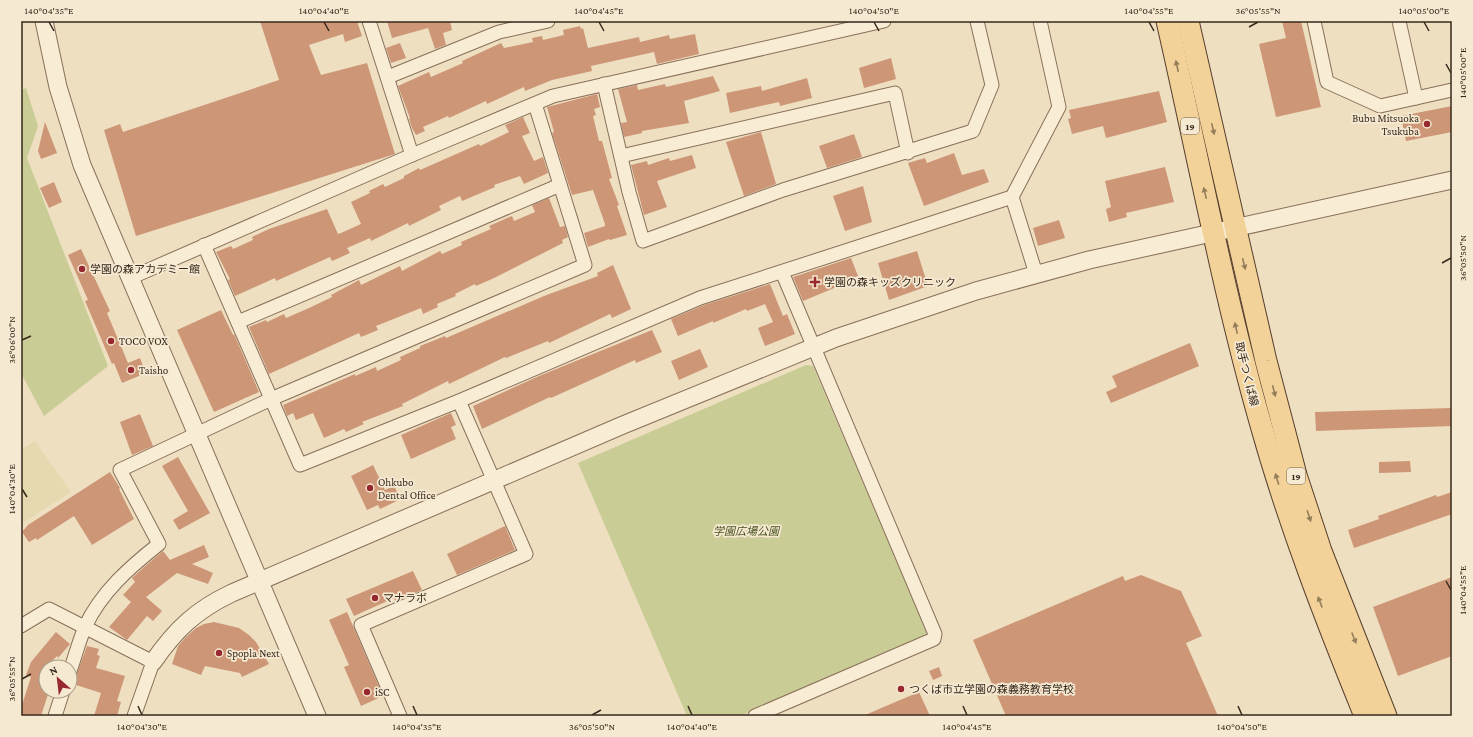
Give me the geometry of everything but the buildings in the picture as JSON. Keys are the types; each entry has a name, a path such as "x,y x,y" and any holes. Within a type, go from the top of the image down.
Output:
{"main road":[{"name":"取手つくば線","path":"1167,21 1244,366 1278,482 1303,558 1365,716"},
{"name":"取手つくば線","path":"1188,21 1280,419 1296,475 1321,551 1386,716"}],"street":[{"path":"44,21 58,87 76,146 130,278 317,716"},
{"path":"369,21 412,155"},
{"path":"388,77 499,32 548,21"},
{"path":"130,278 412,155 554,96 884,21"},
{"path":"604,84 643,241 783,190 908,153 973,131 992,85 977,21"},
{"path":"204,245 300,466 459,401 700,298 1012,197 1059,106 1040,21"},
{"path":"1314,21 1328,82 1380,106 1452,90"},
{"path":"1399,21 1416,98"},
{"path":"621,156 895,93 908,153"},
{"path":"74,659 85,626 105,595 130,567 159,544 120,470 271,399 585,265 534,104"},
{"path":"134,716 153,662 171,636 204,607 259,581 623,425 812,347 976,291 1036,274 1236,226 1452,180"},
{"path":"238,322 560,185"},
{"path":"1012,197 1036,274"},
{"path":"755,716 934,639 935,634 812,347 782,272"},
{"path":"400,716 362,625 526,554 459,401"},
{"path":"21,626 49,609 153,662"},
{"path":"54,716 60,699"}],"shaded area":[{"path":"35,441 71,492 21,524 21,450"}],"green space":[{"path":"26,88 38,126 27,158 108,366 44,416 21,373 21,90"},
{"name":"学園広場公園","path":"806,365 813,366 927,632 925,636 740,716 687,716 578,463"}],"place":[{"name":"Bubu Mitsuoka Tsukuba","path":"1427,124"},
{"name":"学園の森アカデミー館","path":"82,269"},
{"name":"学園の森キッズクリニック","path":"815,282"},
{"name":"TOCO VOX","path":"111,341"},
{"name":"Taisho","path":"131,370"},
{"name":"Ohkubo Dental Office","path":"370,488"},
{"name":"マナラボ","path":"375,598"},
{"name":"Spopla Next","path":"219,653"},
{"name":"つくば市立学園の森義務教育学校","path":"901,689"},
{"name":"iSC","path":"367,692"}]}
